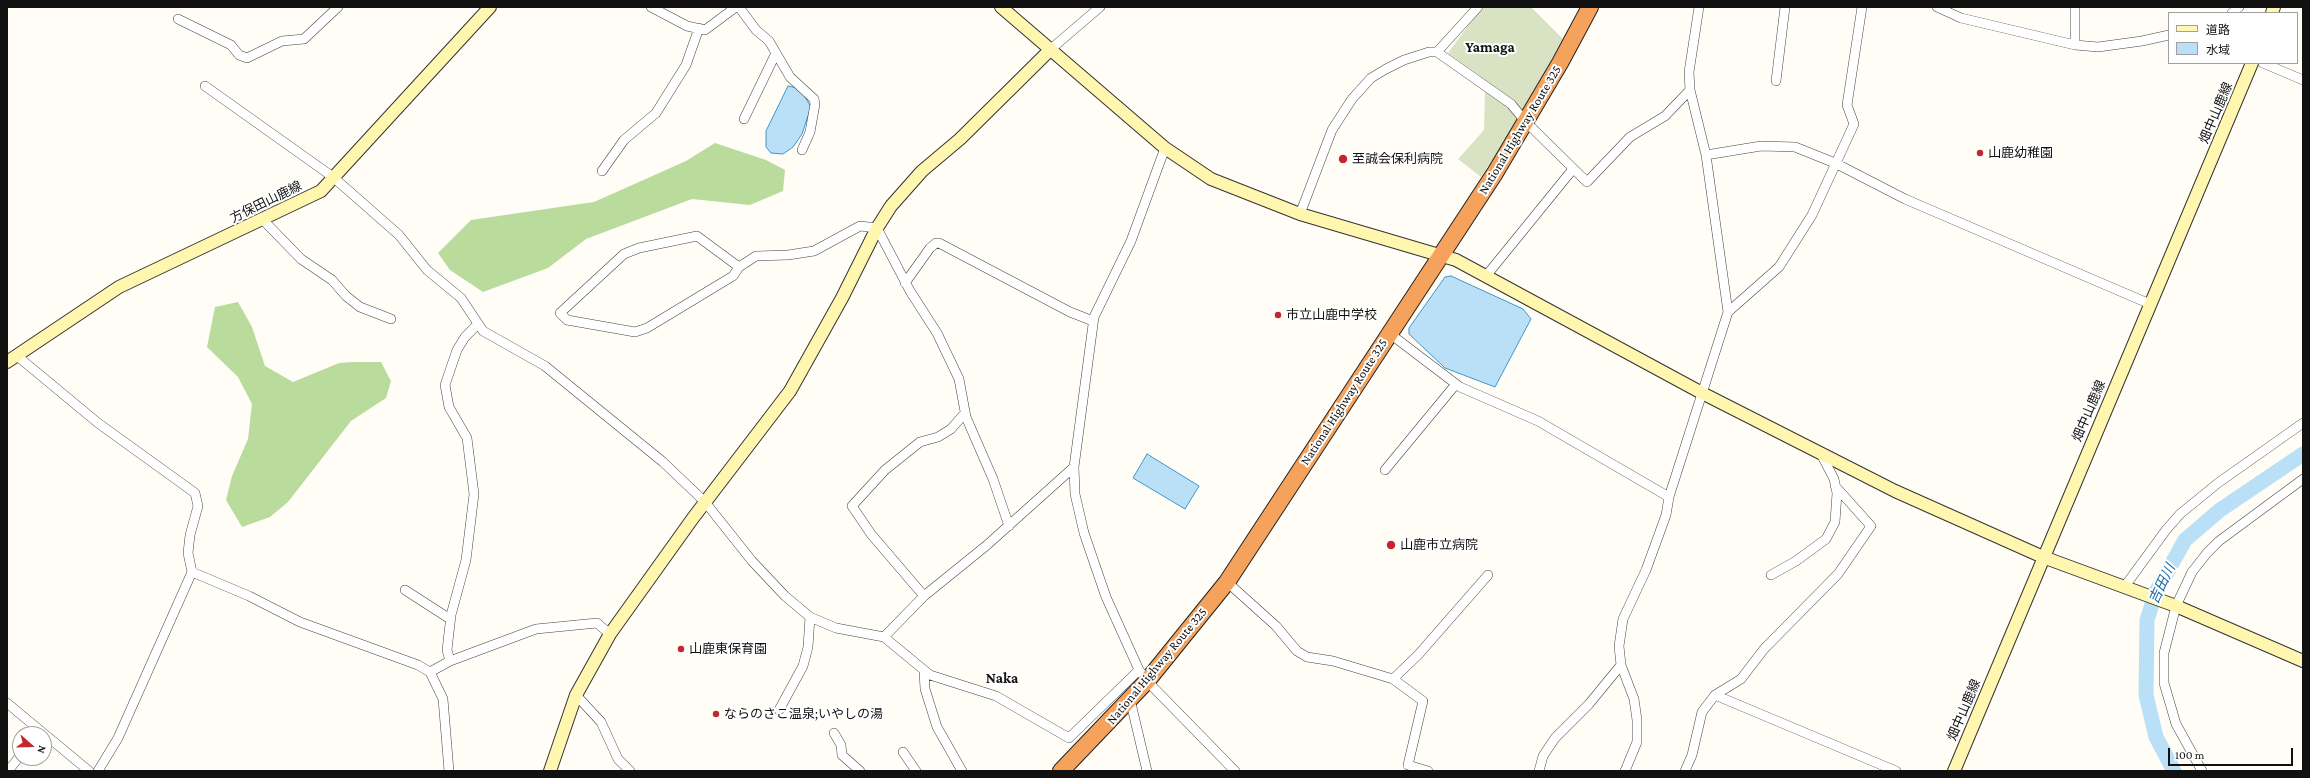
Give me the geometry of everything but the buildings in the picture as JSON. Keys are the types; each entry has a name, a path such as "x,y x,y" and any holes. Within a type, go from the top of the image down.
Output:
{"highway":[{"name":"National Highway Route 325","path":"1061,771 1130,699 1143,676 1227,582 1389,333 1442,255 1526,121 1560,63 1590,7"}],"street":[{"path":"178,19 231,45 239,55 246,58 282,41 304,39 338,7"},
{"name":"方保田山鹿線","path":"11,358 119,287 263,220 321,191 490,7"},
{"path":"651,7 686,26 704,30 736,7"},
{"path":"740,7 756,30 769,41 790,77 806,90 815,104 810,132 802,150"},
{"path":"1001,7 1165,148 1211,180 1300,214 1442,255 1486,276 1702,393 1895,491 2043,557 2176,606 2303,661"},
{"path":"550,771 576,695 610,634 705,502 790,392 835,312 877,228 891,206 922,171 960,138 1051,49 1100,7"},
{"path":"1437,52 1478,7"},
{"path":"1627,769 1637,742 1637,720 1634,699 1621,665 1619,646 1623,619 1646,570 1666,515 1669,497 1728,312 1706,155 1690,90 1689,72 1699,7"},
{"path":"1776,81 1785,7"},
{"path":"1728,312 1778,267 1812,215 1854,124 1847,105 1862,7"},
{"path":"1937,7 1961,18 2075,45 2098,46 2142,41 2168,35"},
{"path":"2075,7 2075,45"},
{"path":"602,171 624,140 656,113 686,65 699,28"},
{"path":"1300,214 1332,130 1352,99 1371,78 1404,60 1429,52 1437,52 1511,104 1587,182 1630,137 1665,116 1690,90"},
{"path":"744,119 776,53"},
{"name":"畑中山鹿線","path":"1954,771 2252,64"},
{"path":"2265,64 2303,80"},
{"path":"205,86 333,177 398,235 427,270 461,298 477,325 494,338 545,366 663,462 705,502 752,561 785,596 810,616 836,628 884,636 930,675 996,696 1069,738 1143,676"},
{"path":"1706,155 1761,146 1796,147 1836,163 1905,199 2150,304"},
{"path":"1165,148 1131,241 1093,321 1074,467 1075,494 1084,533 1106,597 1143,676 1236,771"},
{"path":"1486,276 1573,169"},
{"path":"263,220 301,259 332,280 346,296 360,307 391,319"},
{"path":"739,267 697,236 639,248 624,254 560,313 567,320 635,332 647,328 733,276 739,267 756,256 788,255 814,251 860,226 877,228"},
{"path":"877,228 905,283 937,333 959,379 965,413 993,479 1009,526"},
{"path":"905,283 930,248 936,243 1070,312 1093,321"},
{"path":"450,661 447,650 450,619 466,560 474,494 467,438 449,407 446,384 457,350 464,337 477,325"},
{"path":"1389,333 1456,384 1538,420 1669,497"},
{"path":"11,358 195,493 198,506 190,535 188,553 192,572 118,738 98,771"},
{"path":"1385,470 1456,384"},
{"path":"924,596 871,534 852,506 884,470 920,442 938,437 951,429 965,413"},
{"path":"2125,586 2147,558 2166,530 2180,514 2218,483 2303,423"},
{"path":"1771,575 1796,561 1826,539 1835,522 1837,493 1821,454"},
{"path":"884,636 924,596 1009,526 1074,467"},
{"path":"2202,771 2176,724 2164,683 2164,653 2176,606 2192,572 2207,553 2225,537 2303,479"},
{"path":"1684,771 1692,755 1702,712 1715,695 1741,679 1764,649 1838,574 1861,543 1871,526 1835,486"},
{"path":"192,572 249,596 300,622 418,664 430,672 443,699 449,771"},
{"path":"1392,679 1418,655 1488,574"},
{"path":"1227,582 1276,626 1297,651 1307,657 1333,661 1392,679 1423,701 1408,764 1428,771"},
{"path":"405,590 450,619"},
{"path":"779,710 803,666 808,647 810,616"},
{"path":"430,672 450,661 536,629 597,624 610,634"},
{"path":"1539,771 1543,756 1555,738 1589,704 1621,665"},
{"path":"924,671 925,689 937,726 962,771"},
{"path":"576,695 601,722 618,760 630,771"},
{"path":"1715,695 1896,771"},
{"path":"1130,699 1147,771"},
{"path":"7,703 33,726"},
{"path":"834,733 841,745 842,755 860,771"},
{"path":"52,742 89,771"},
{"path":"903,752 916,771"}],"green space":[{"path":"1485,7 1531,7 1563,39 1523,112 1515,101 1448,53 1476,15"},
{"path":"1485,90 1508,107 1519,121 1481,177 1458,159 1484,130"},
{"path":"715,143 766,160 785,170 783,191 750,205 692,199 586,239 548,268 483,292 450,270 438,253 471,220 594,202 686,161"},
{"path":"238,302 252,327 265,366 293,382 339,363 353,362 381,362 391,381 386,398 351,421 288,502 270,517 242,527 226,500 232,476 248,439 252,404 238,377 207,347 215,307"}],"water":[{"path":"788,86 797,88 811,107 802,134 793,147 783,154 771,153 766,147 766,131"},
{"path":"1451,276 1523,309 1531,319 1495,387 1445,368 1409,334 1409,328 1445,277"},
{"path":"1147,454 1199,486 1185,509 1133,478"}],"waterway":[{"name":"吉田川","path":"2174,771 2156,737 2146,695 2147,620 2156,592 2185,540 2220,510 2303,454"}],"place":[{"name":"山鹿幼稚園","path":"1980,153"},
{"name":"至誠会保利病院","path":"1343,159"},
{"name":"市立山鹿中学校","path":"1278,315"},
{"name":"山鹿市立病院","path":"1391,545"},
{"name":"山鹿東保育園","path":"681,649"},
{"name":"ならのさこ温泉;いやしの湯","path":"716,714"}],"district":[{"name":"Yamaga","path":"1490,47"},
{"name":"Naka","path":"1002,678"}]}
